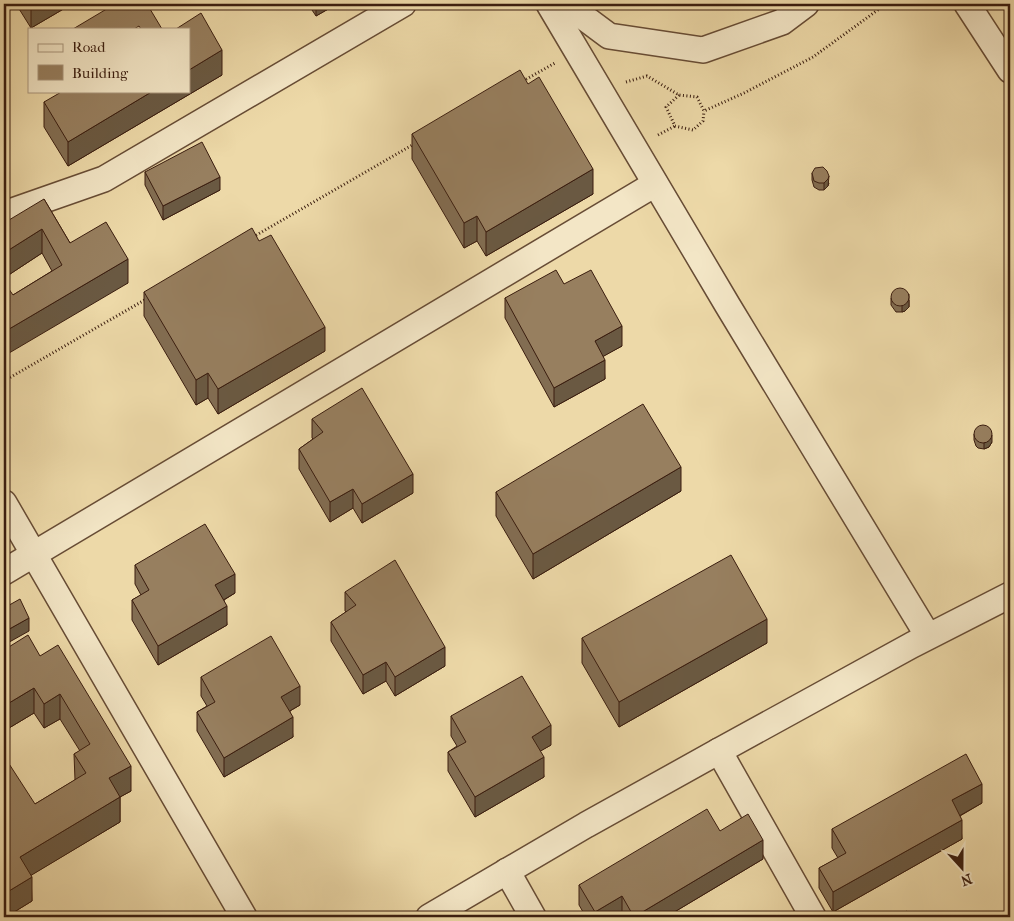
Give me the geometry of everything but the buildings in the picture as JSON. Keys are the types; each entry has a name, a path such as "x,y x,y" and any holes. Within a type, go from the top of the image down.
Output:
{"street":[{"path":"4,214 104,179 403,4"},
{"path":"549,4 655,184 928,636"},
{"path":"566,4 609,36 703,50 782,22 806,4"},
{"path":"967,4 1010,70"},
{"path":"4,572 655,184"},
{"path":"4,503 244,917"},
{"path":"429,917 506,871 719,751 928,636 1010,595"},
{"path":"719,751 813,917"},
{"path":"506,871 533,917"}],"path":[{"path":"704,111 744,94 813,57 886,4"},
{"path":"517,85 577,50"},
{"path":"599,88 647,76 679,95 698,97 704,111 703,121 693,130 675,126 666,107 679,95"},
{"path":"252,238 414,144"},
{"path":"4,381 149,297"}]}
